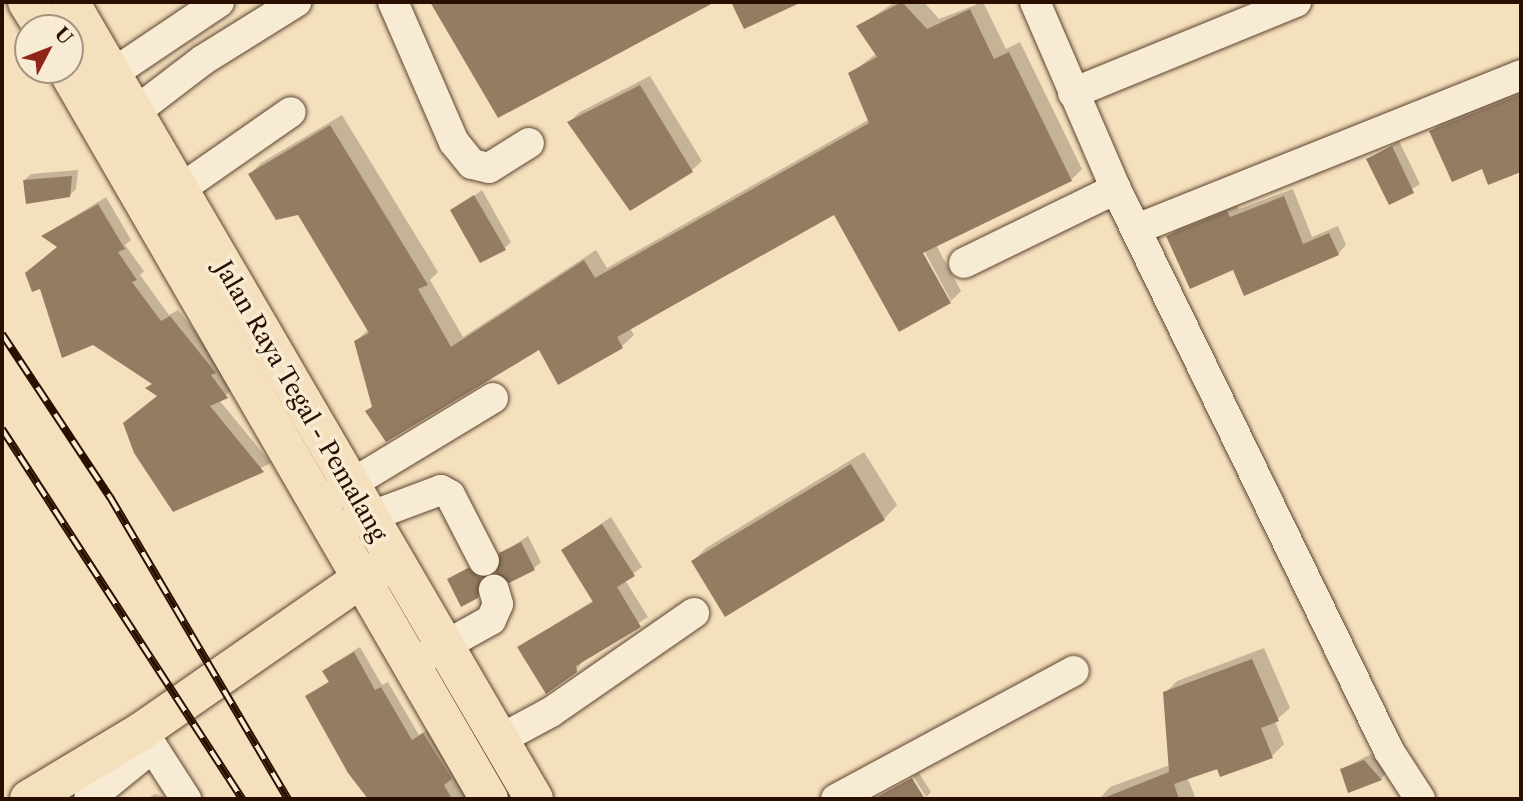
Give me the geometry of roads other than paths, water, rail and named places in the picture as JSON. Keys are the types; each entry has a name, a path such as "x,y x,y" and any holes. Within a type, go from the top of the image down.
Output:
{"main road":[{"name":"Jalan Raya Tegal - Pemalang","path":"71,2 179,190 342,509 361,579 499,740 534,799"},
{"name":"Jalan Raya Tegal - Pemalang","path":"76,84 342,509 394,561 427,656 489,799"},
{"path":"29,799 148,739 361,579 394,561"}],"street":[{"path":"112,75 219,2"},
{"path":"135,112 203,60 296,2"},
{"path":"393,2 454,142 472,164 489,168 529,144"},
{"path":"1035,2 1116,188 1139,228 1389,751 1420,799"},
{"path":"1073,93 1296,2"},
{"path":"1139,228 1521,75"},
{"path":"179,190 291,111"},
{"path":"964,262 1116,188"},
{"path":"342,509 493,398"},
{"path":"342,509 441,490 450,495 484,561"},
{"path":"427,656 491,621 498,604 494,590"},
{"path":"499,740 551,712 694,613"},
{"path":"836,799 1074,671"},
{"path":"89,799 148,739 186,799"}],"railway":[{"path":"2,334 110,497 288,799"},
{"path":"2,429 242,799"}]}
